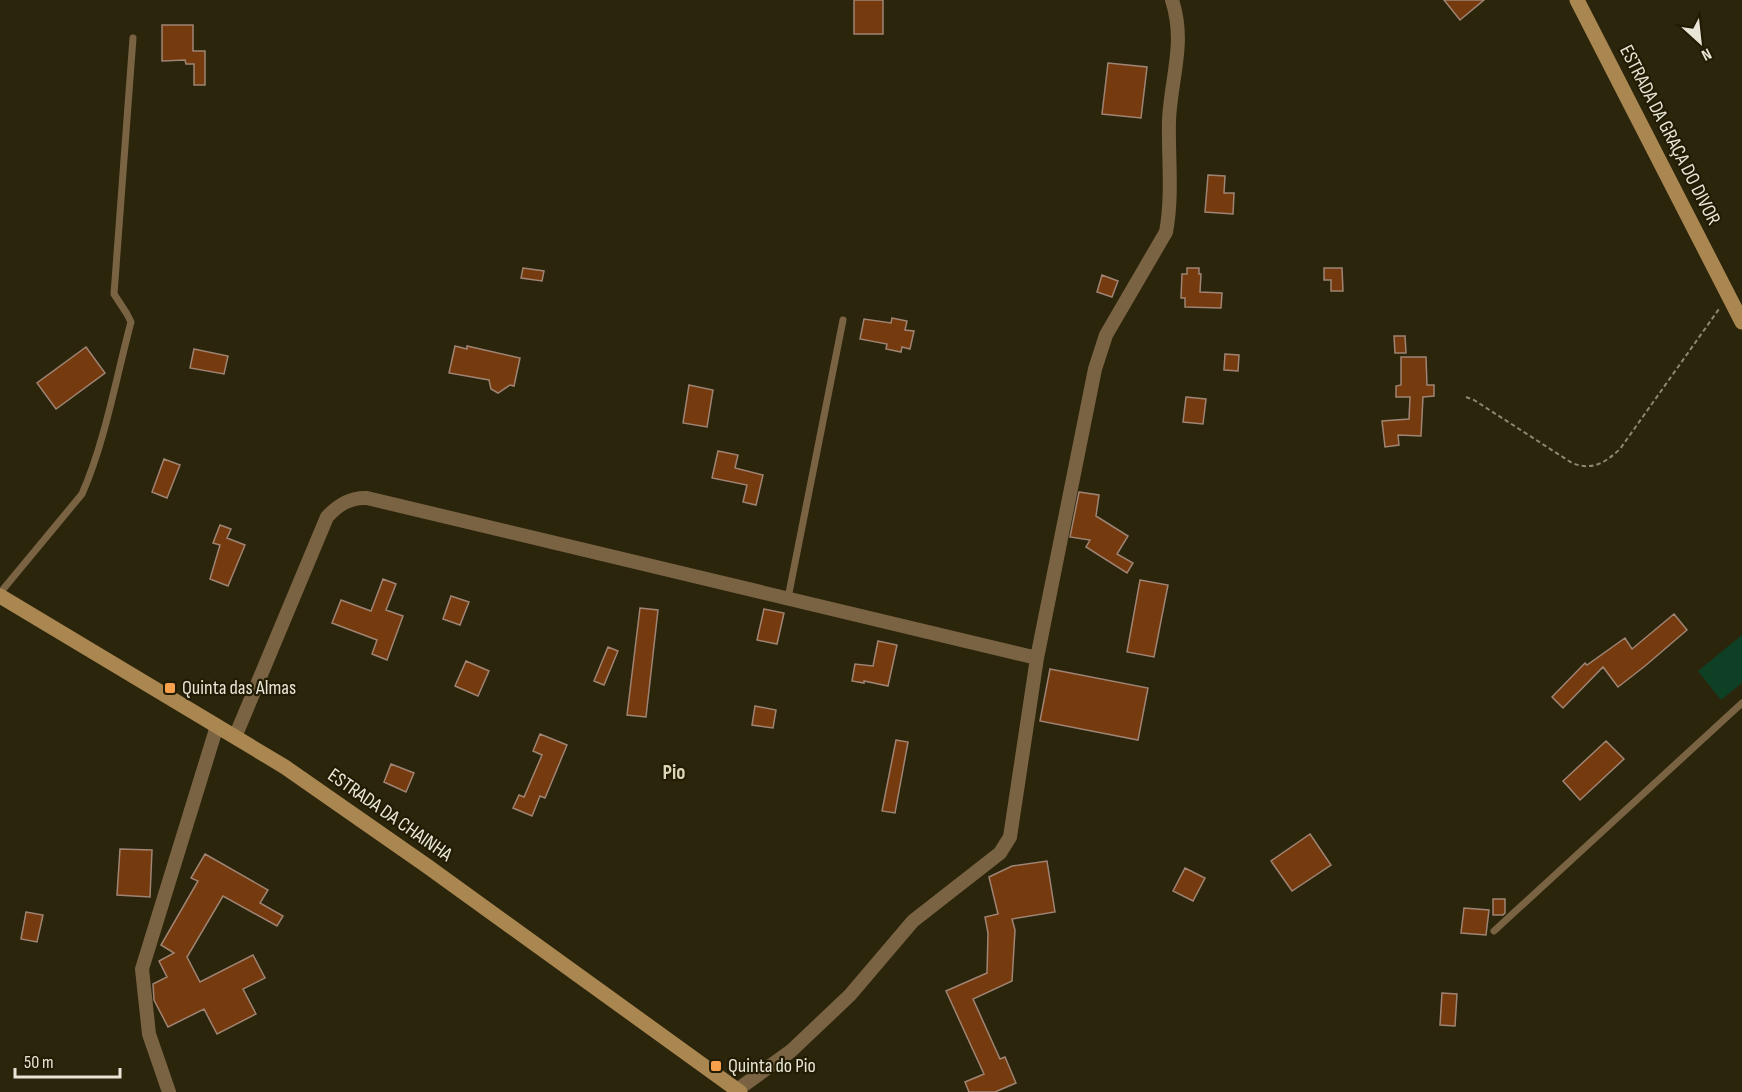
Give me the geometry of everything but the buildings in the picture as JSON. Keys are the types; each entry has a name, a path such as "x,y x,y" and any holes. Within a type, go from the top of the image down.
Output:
{"street":[{"path":"739,1091 791,1051 850,995 913,921 1000,853 1010,837 1037,658 1095,369 1106,335 1166,232 1170,198 1169,118 1179,37 1177,14 1172,0"},
{"name":"ESTRADA DA GRAÇA DO DIVOR","path":"1577,0 1742,322"},
{"path":"235,736 327,517 336,507 357,498 367,498 1037,658"},
{"name":"ESTRADA DA CHAINHA","path":"0,595 285,767 427,866 739,1091"},
{"path":"169,1092 149,1034 142,969 217,726"}],"lane":[{"path":"0,595 81,494 98,451 130,322 128,314 114,294 133,38"},
{"path":"788,598 843,320"},
{"path":"1494,931 1742,703"}],"path":[{"path":"1466,397 1572,463 1588,467 1602,464 1620,449 1715,312 1731,300"}],"green space":[{"path":"1742,635 1742,683 1721,700 1698,671"}],"place":[{"name":"Quinta das Almas","path":"170,688"},
{"name":"Quinta do Pio","path":"716,1066"}],"district":[{"name":"Pio","path":"674,772"}]}
